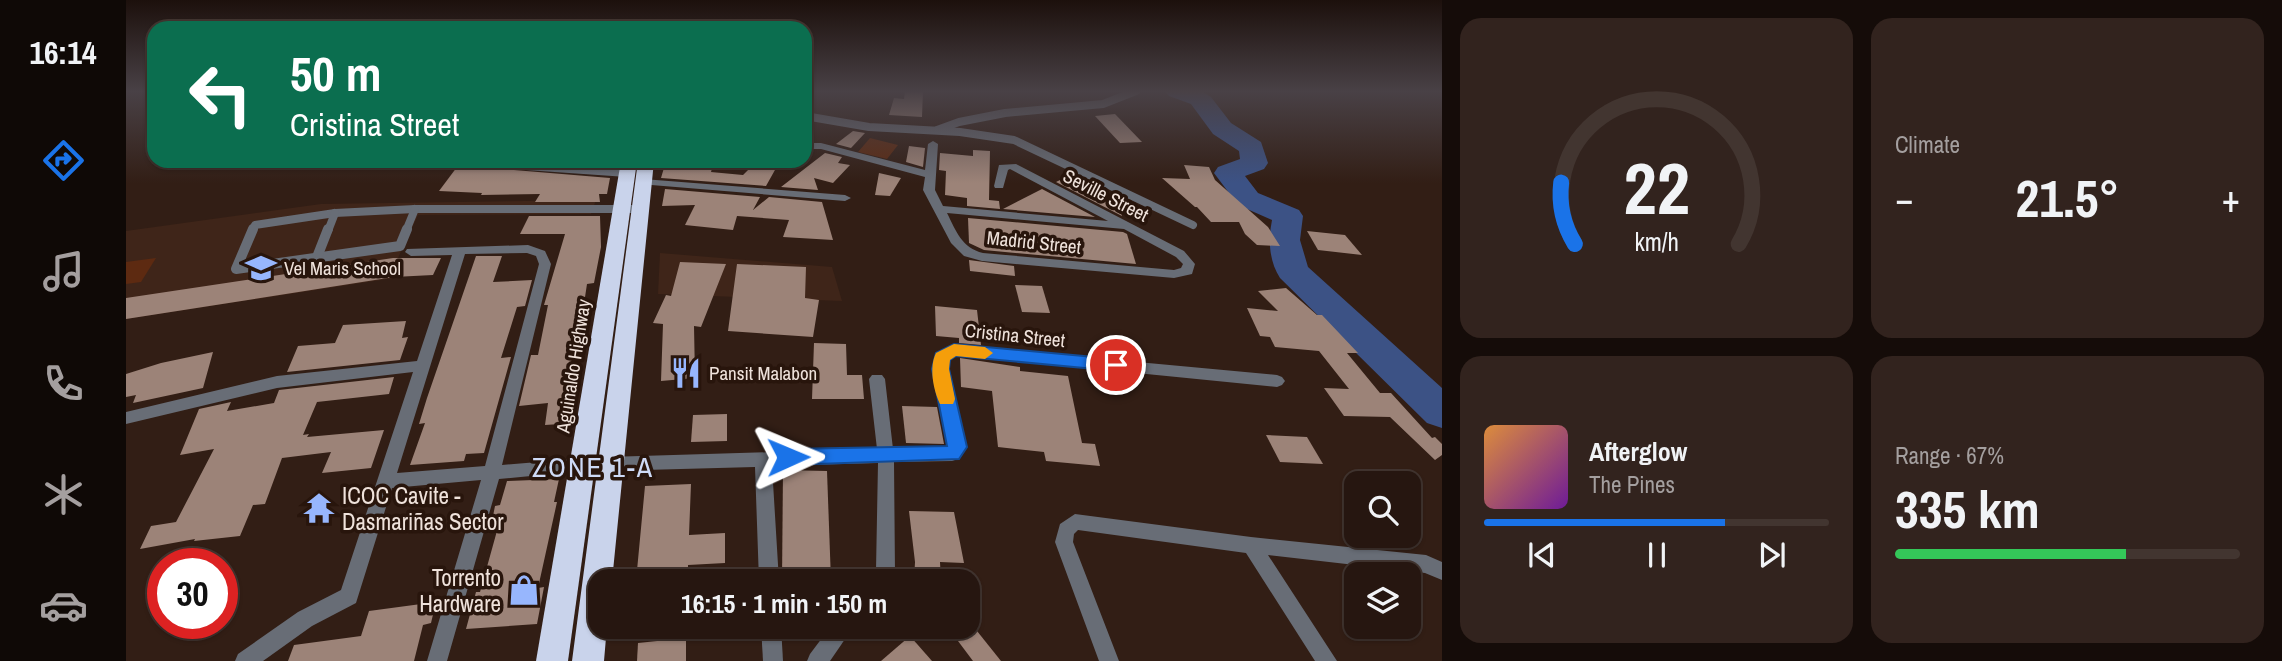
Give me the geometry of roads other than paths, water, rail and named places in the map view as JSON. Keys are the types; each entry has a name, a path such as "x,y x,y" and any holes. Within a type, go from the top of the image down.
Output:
{"highway":[{"name":"Aguinaldo Highway","path":"552,661 582,466 631,209 636,169"},
{"name":"Aguinaldo Highway","path":"588,661 629,287 631,209"}],"street":[{"path":"812,141 821,146 930,175"},
{"name":"Madrid Street","path":"933,144 929,190 957,243 968,253 982,257 1174,274"},
{"path":"812,146 821,146"},
{"name":"Seville Street","path":"999,186 1003,167 1012,166 1180,254 1189,264 1187,271 1174,274"},
{"path":"636,169 845,198"},
{"path":"940,209 1131,227"},
{"path":"411,252 528,249 541,254 545,264 492,472 437,661"},
{"path":"245,661 305,619 349,596 460,250"},
{"name":"Cristina Street","path":"386,481 610,464 952,454 956,451 940,369 942,357 954,350 1277,381"},
{"path":"126,418 277,382 421,366"},
{"path":"877,379 886,456 884,569"},
{"path":"763,458 768,569"},
{"path":"1109,661 1064,542 1066,530 1075,522 1426,564 1442,572"},
{"path":"1251,545 1326,661"},
{"path":"772,639 773,661"},
{"path":"817,661 834,639"}],"lane":[{"path":"845,122 996,137 1024,144 1193,225"},
{"path":"932,132 960,122"},
{"path":"610,168 636,169"},
{"path":"415,209 400,246 236,269 255,225 335,213 415,209 631,209"},
{"path":"317,257 335,213"}],"waterway":[{"path":"1217,122 1252,148 1254,163 1228,173 1248,199 1288,216 1284,240 1292,271 1442,412"}],"place":[{"name":"Vel Maris School","path":"261,268"},
{"name":"Pansit Malabon","path":"686,373"},
{"name":"ICOC Cavite - Dasmariñas Sector","path":"319,508"},
{"name":"Torrento Hardware","path":"524,590"}],"district":[{"name":"ZONE 1-A","path":"593,467"}]}
